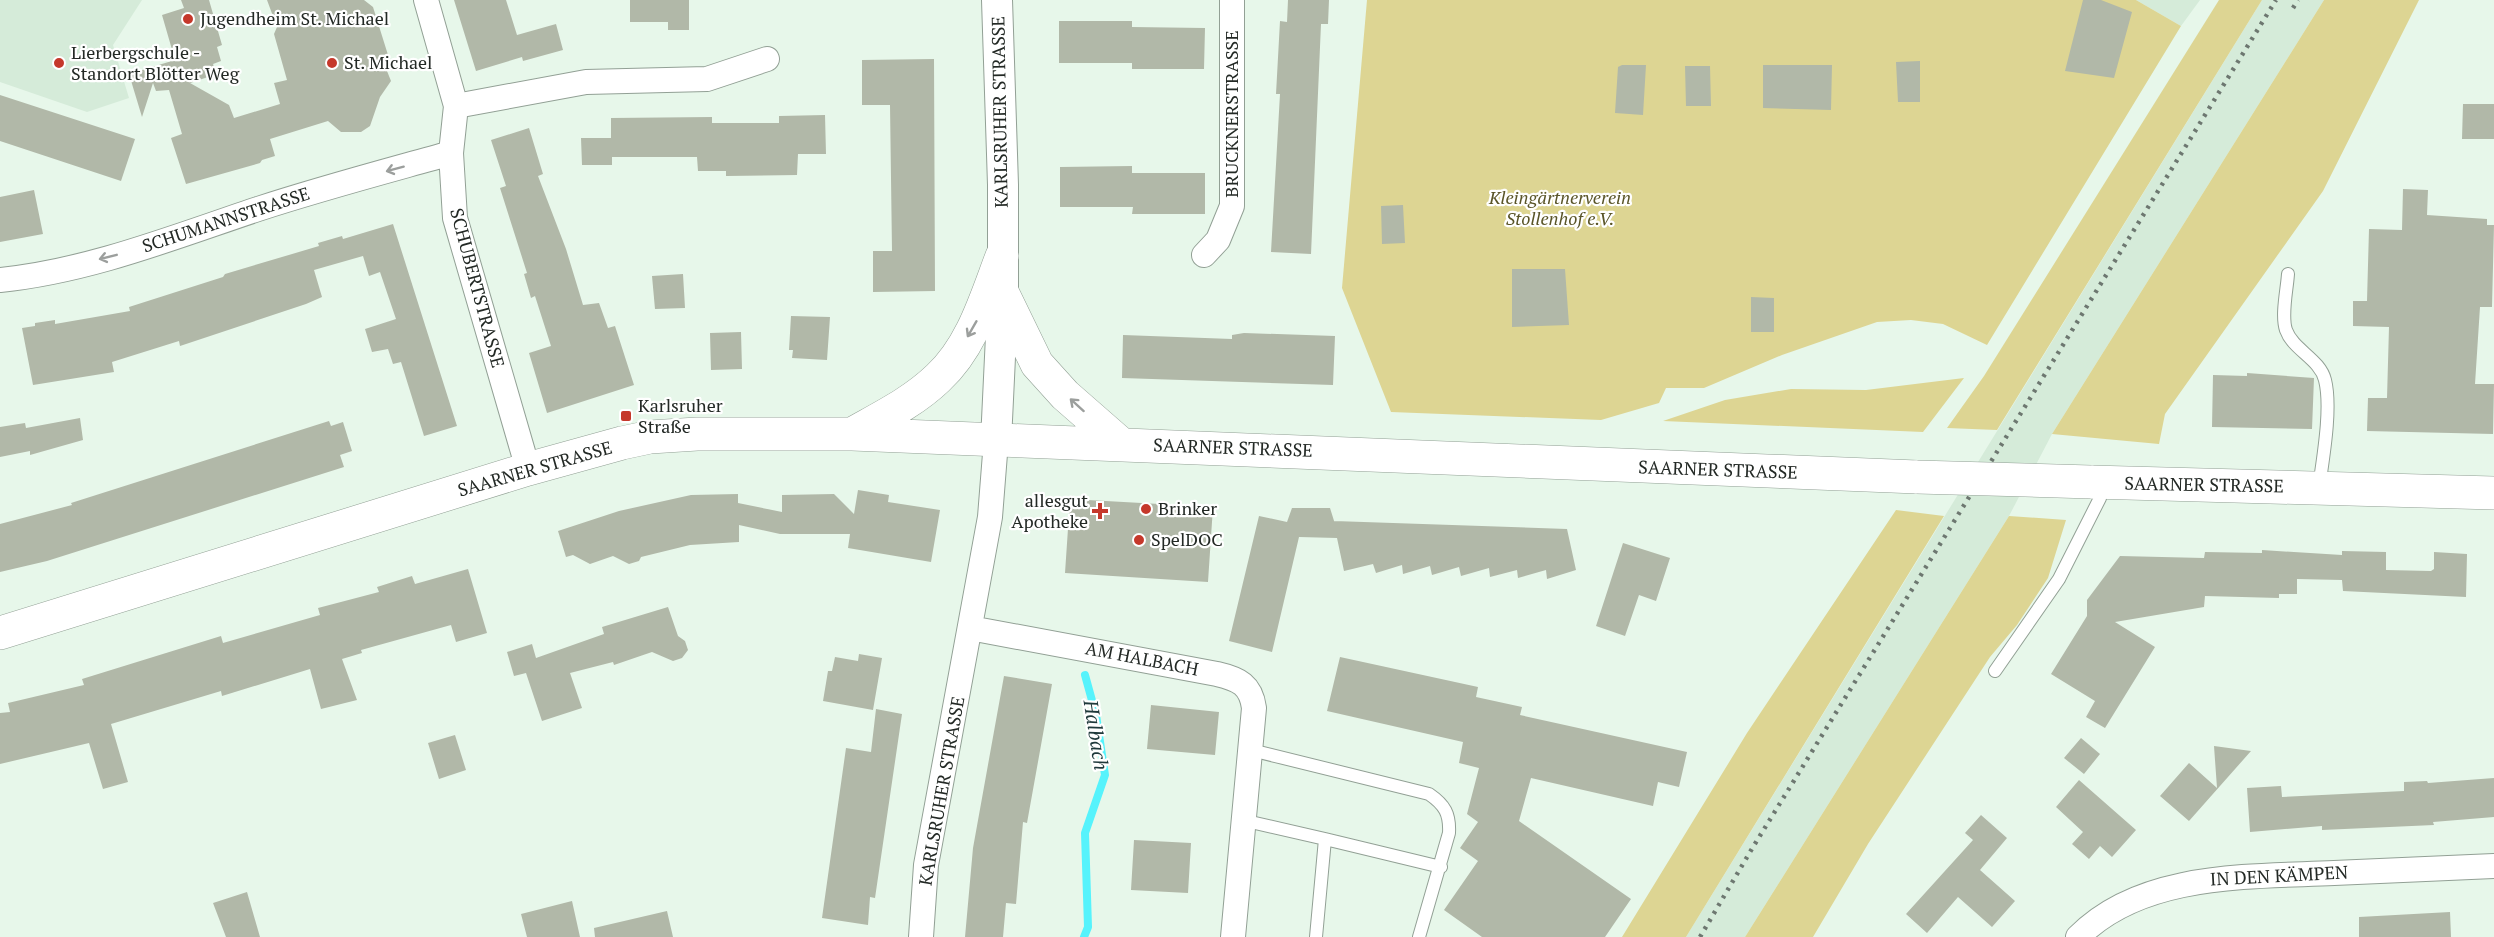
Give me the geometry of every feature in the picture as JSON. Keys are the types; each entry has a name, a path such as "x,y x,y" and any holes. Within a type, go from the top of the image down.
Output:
{"main road":[{"path":"852,434 907,403 939,378 958,353 980,315 1002,256"},
{"path":"1003,294 1037,364 1065,395 1121,444"},
{"name":"SAARNER STRASSE","path":"0,633 528,469 650,437 697,434 852,434 1917,477 2494,493"}],"street":[{"name":"SCHUBERTSTRASSE","path":"426,0 456,106 451,153 455,218 528,469"},
{"name":"KARLSRUHER STRASSE","path":"921,937 926,865 990,517 1003,294 1003,185 998,0"},
{"name":"BRUCKNERSTRASSE","path":"1204,255 1218,240 1232,206 1232,0"},
{"path":"456,106 586,82 707,79 766,59"},
{"name":"SCHUMANNSTRASSE","path":"0,280 22,278 140,250 301,195 451,153"},
{"name":"AM HALBACH","path":"970,628 1148,659 1238,679 1248,687 1253,697 1251,750 1242,820 1233,937"},
{"name":"IN DEN KÄMPEN","path":"2078,937 2111,911 2162,891 2210,879 2494,866"}],"lane":[{"path":"2288,274 2285,327 2289,336 2312,358 2325,377 2325,445 2319,488"},
{"path":"1995,671 2059,579 2100,498 2097,482"},
{"path":"1251,750 1429,794 1442,802 1450,818 1441,867 1419,937"},
{"path":"1242,820 1441,867"},
{"path":"1316,937 1325,839"}],"shaded area":[{"name":"Lierbergschule - Standort Blötter Weg","path":"0,0 142,0 113,45 129,98 87,112 0,82"},
{"path":"2136,0 2200,0 2181,26"},
{"path":"2262,0 2324,0 2052,434 2009,516 1745,937 1686,937"}],"green space":[{"name":"Kleingärtnerverein Stollenhof e.V.","path":"1367,0 2136,0 2181,26 1987,345 1943,324 1911,320 1877,322 1782,355 1704,388 1666,388 1659,403 1601,420 1391,412 1342,288"},
{"path":"2219,0 2262,0 1997,430 1947,428 1984,376"},
{"path":"2324,0 2419,0 2323,191 2165,414 2159,444 2052,434"},
{"path":"1964,378 1923,432 1663,421 1725,400 1791,389 1866,390"},
{"path":"1896,510 1944,516 1686,937 1622,937 1747,733"},
{"path":"2009,516 2066,520 2048,578 2017,625 1990,657 1868,844 1813,937 1745,937"}],"building":[{"path":"181,0 209,0 222,45 217,47 221,61 213,64 217,74 190,83 229,105 234,118 280,104 274,83 287,80 274,34 277,27 267,0 364,0 373,7 388,55 385,66 391,81 380,97 370,126 361,132 341,132 328,121 270,139 275,156 262,160 260,163 186,184 171,138 182,134 169,90 156,91 153,83 142,117 129,74 175,60 162,15 184,8"},
{"path":"454,0 506,0 517,35 556,24 563,50 523,61 522,57 476,71"},
{"path":"630,0 689,0 689,30 668,30 668,22 630,22"},
{"path":"1288,0 1329,0 1328,24 1321,24 1311,254 1271,252 1280,94 1276,94 1280,21 1287,22"},
{"path":"2083,0 2101,0 2132,12 2114,78 2065,71"},
{"path":"1059,21 1132,21 1132,27 1205,28 1204,69 1132,69 1132,63 1059,63"},
{"path":"934,59 935,291 873,292 873,251 892,251 890,105 862,105 862,60"},
{"path":"1920,61 1920,102 1898,102 1896,62"},
{"path":"1646,65 1643,115 1615,113 1618,67"},
{"path":"1763,65 1832,65 1831,110 1763,108"},
{"path":"1685,66 1710,66 1711,106 1686,106"},
{"path":"0,95 135,139 121,181 0,141"},
{"path":"2463,104 2494,104 2494,139 2462,139"},
{"path":"825,115 826,154 798,154 797,175 726,176 726,171 698,171 697,157 612,157 612,165 582,165 581,138 611,138 611,118 712,117 712,123 779,123 779,116"},
{"path":"529,128 543,174 538,176 566,249 583,305 599,303 608,328 615,326 634,385 547,413 529,353 551,346 535,296 531,298 524,274 527,273 500,188 506,186 491,140"},
{"path":"1132,166 1132,173 1205,173 1205,214 1132,214 1133,207 1060,207 1060,167"},
{"path":"2403,189 2428,190 2427,215 2487,219 2487,225 2494,225 2492,307 2480,307 2475,384 2494,384 2493,434 2367,431 2368,398 2387,398 2389,327 2353,326 2353,301 2367,301 2369,229 2402,230"},
{"path":"34,190 43,234 0,242 0,197"},
{"path":"1403,205 1405,243 1382,244 1381,206"},
{"path":"393,224 457,426 424,436 401,362 393,364 388,349 372,352 365,329 396,319 380,272 369,276 363,256 314,270 322,297 306,304 180,346 179,341 112,362 114,372 33,385 22,328 35,326 35,323 55,320 55,324 130,311 129,307 223,277 225,274 319,246 318,243 342,236 343,239"},
{"path":"1512,269 1565,269 1569,325 1512,327"},
{"path":"683,274 685,308 655,309 652,276"},
{"path":"1751,297 1774,298 1774,332 1751,332"},
{"path":"791,316 830,317 827,360 792,358 793,350 789,350"},
{"path":"741,332 742,369 711,370 710,333"},
{"path":"1244,333 1335,336 1333,385 1122,378 1123,335 1232,339 1232,335"},
{"path":"2247,373 2314,378 2312,429 2212,427 2213,375 2247,376"},
{"path":"80,418 83,440 30,455 30,451 0,457 0,427 25,423 26,428"},
{"path":"329,421 331,426 343,422 352,451 340,455 344,467 47,561 0,572 0,524 72,505 71,503"},
{"path":"858,490 889,495 888,502 940,510 931,562 848,548 850,534 780,534 739,525 739,542 690,545 641,557 639,561 629,564 613,556 590,564 573,555 566,557 558,531 619,511 691,495 738,494 738,503 782,512 782,495 834,494 854,514"},
{"name":"SpelDOC","path":"1070,499 1213,507 1208,582 1065,573"},
{"path":"1292,508 1330,508 1334,521 1567,529 1576,570 1547,579 1546,570 1518,578 1517,570 1490,577 1489,568 1461,576 1459,567 1432,575 1430,566 1403,574 1402,565 1376,573 1373,564 1344,571 1337,538 1299,537 1272,652 1229,641 1259,516 1287,522"},
{"path":"1623,543 1670,558 1656,601 1639,595 1625,636 1596,626"},
{"path":"2262,550 2342,555 2342,551 2386,552 2386,570 2431,571 2434,569 2434,552 2467,554 2466,597 2343,591 2342,580 2297,579 2297,594 2279,594 2279,598 2205,596 2204,607 2115,622 2155,647 2105,728 2086,717 2095,701 2051,674 2087,616 2087,600 2120,556 2204,558 2205,552 2262,553"},
{"path":"468,569 487,633 456,642 451,625 361,650 362,653 342,659 357,700 321,709 310,669 222,696 221,691 111,724 128,782 103,789 89,743 0,764 0,713 10,712 8,703 84,685 82,679 221,636 223,643 320,615 318,608 379,592 377,587 412,576 415,584"},
{"path":"668,607 678,636 685,641 688,650 682,658 673,661 652,652 614,665 613,662 570,673 582,708 542,721 526,673 514,676 507,652 532,644 536,658 604,634 602,627"},
{"path":"859,654 882,658 873,710 823,701 828,671 832,671 835,657 858,661"},
{"path":"1340,657 1478,687 1476,697 1522,707 1520,715 1687,752 1679,787 1658,782 1653,806 1531,778 1519,821 1631,899 1605,937 1482,937 1444,910 1478,861 1460,848 1478,822 1467,814 1479,768 1459,763 1463,742 1327,711"},
{"path":"1004,676 1052,684 1027,823 1023,822 1016,904 1006,903 1003,937 965,937 973,848"},
{"path":"1151,705 1219,712 1215,755 1147,749"},
{"path":"876,709 902,714 875,898 870,897 868,925 822,918 846,748 871,752"},
{"path":"455,735 466,770 439,779 428,743"},
{"path":"2081,738 2100,754 2084,774 2064,758"},
{"path":"2214,746 2251,751 2189,821 2160,796 2189,763 2217,788"},
{"path":"2494,778 2494,817 2433,822 2434,825 2322,830 2322,826 2250,832 2247,788 2281,786 2282,797 2404,791 2404,782 2427,781 2428,783"},
{"path":"2079,780 2136,830 2112,857 2100,846 2089,859 2072,844 2083,832 2056,807"},
{"path":"1981,815 2007,838 1980,870 2015,901 1992,927 1958,897 1927,933 1906,914 1973,840 1965,833"},
{"path":"1134,840 1191,843 1188,893 1131,890"},
{"path":"247,892 260,937 226,937 213,903"},
{"path":"572,901 580,937 527,937 521,914"},
{"path":"667,911 673,937 595,937 594,928"},
{"path":"2450,912 2451,937 2359,937 2359,917"}],"waterway":[{"name":"Halbach","path":"1084,937 1088,927 1085,833 1105,775 1096,715 1085,675"}],"railway":[{"path":"1700,937 1753,847 2276,0"},
{"path":"2293,8 2298,0"}],"place":[{"name":"Jugendheim St. Michael","path":"188,19"},
{"name":"Lierbergschule - Standort Blötter Weg","path":"59,63"},
{"name":"St. Michael","path":"332,63"},
{"name":"Karlsruher Straße","path":"626,416"},
{"name":"Brinker","path":"1146,509"},
{"name":"allesgut Apotheke","path":"1100,511"},
{"name":"SpelDOC","path":"1139,540"}]}
